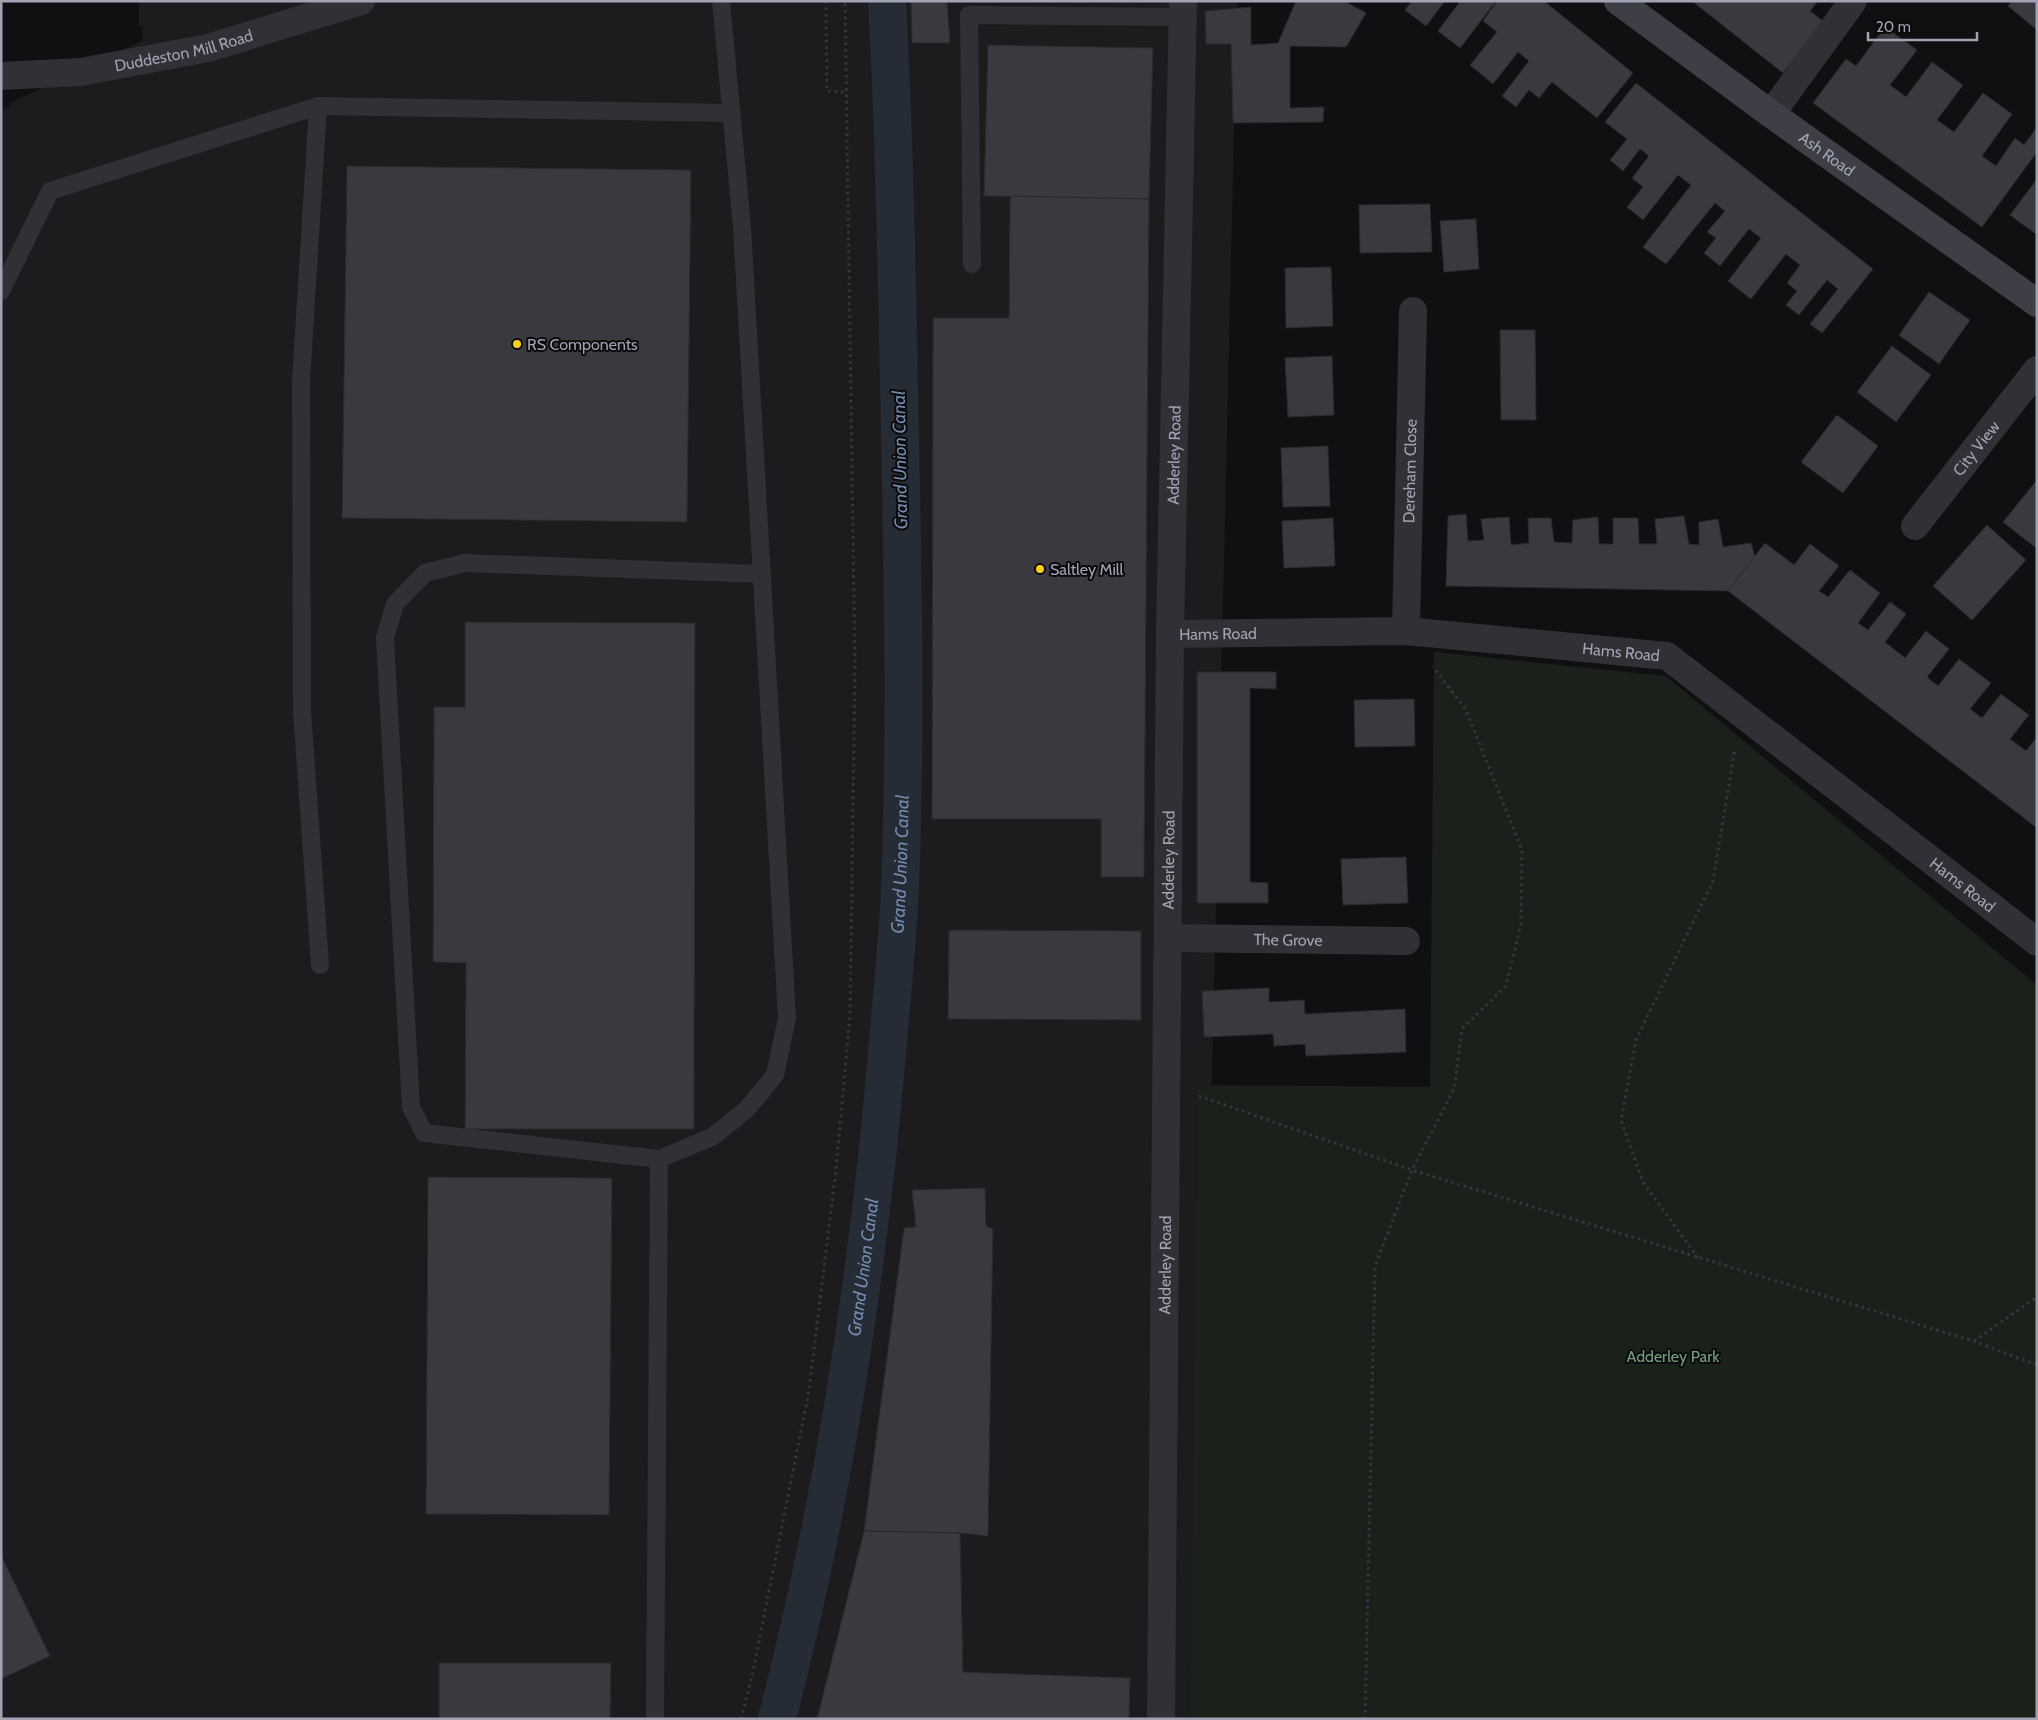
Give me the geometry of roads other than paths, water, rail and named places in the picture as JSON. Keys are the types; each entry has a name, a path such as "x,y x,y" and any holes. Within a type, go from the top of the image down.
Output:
{"main road":[{"name":"Ash Road","path":"1618,1 1771,114 2037,304"}],"street":[{"name":"Duddeston Mill Road","path":"1,76 81,72 208,48 361,1"},
{"path":"1771,114 1853,1"},
{"name":"Adderley Road","path":"1161,1719 1168,1085 1170,634 1183,9"},
{"name":"Dereham Close","path":"1406,631 1413,311"},
{"name":"City View","path":"1915,526 2037,370"},
{"name":"Hams Road","path":"1170,634 1406,631 1667,656 2037,942"},
{"name":"The Grove","path":"1169,938 1406,941"}],"lane":[{"path":"721,1 742,226 762,574 787,1018 775,1075 747,1109 712,1138 659,1159 424,1134 411,1107 385,638 395,604 425,573 464,563 762,574"},
{"path":"972,264 969,15 1183,9"},
{"path":"1,291 50,191 318,106 731,113"},
{"path":"318,106 301,392 302,711 320,965"},
{"path":"655,1719 659,1159"}],"waterway":[{"name":"Grand Union Canal","path":"777,1719 816,1552 847,1383 860,1298 880,1127 898,926 903,774 903,605 895,218 887,1"}],"place":[{"name":"RS Components","path":"517,344"},
{"name":"Saltley Mill","path":"1040,569"}],"park label":[{"name":"Adderley Park","path":"1673,1356"}]}
